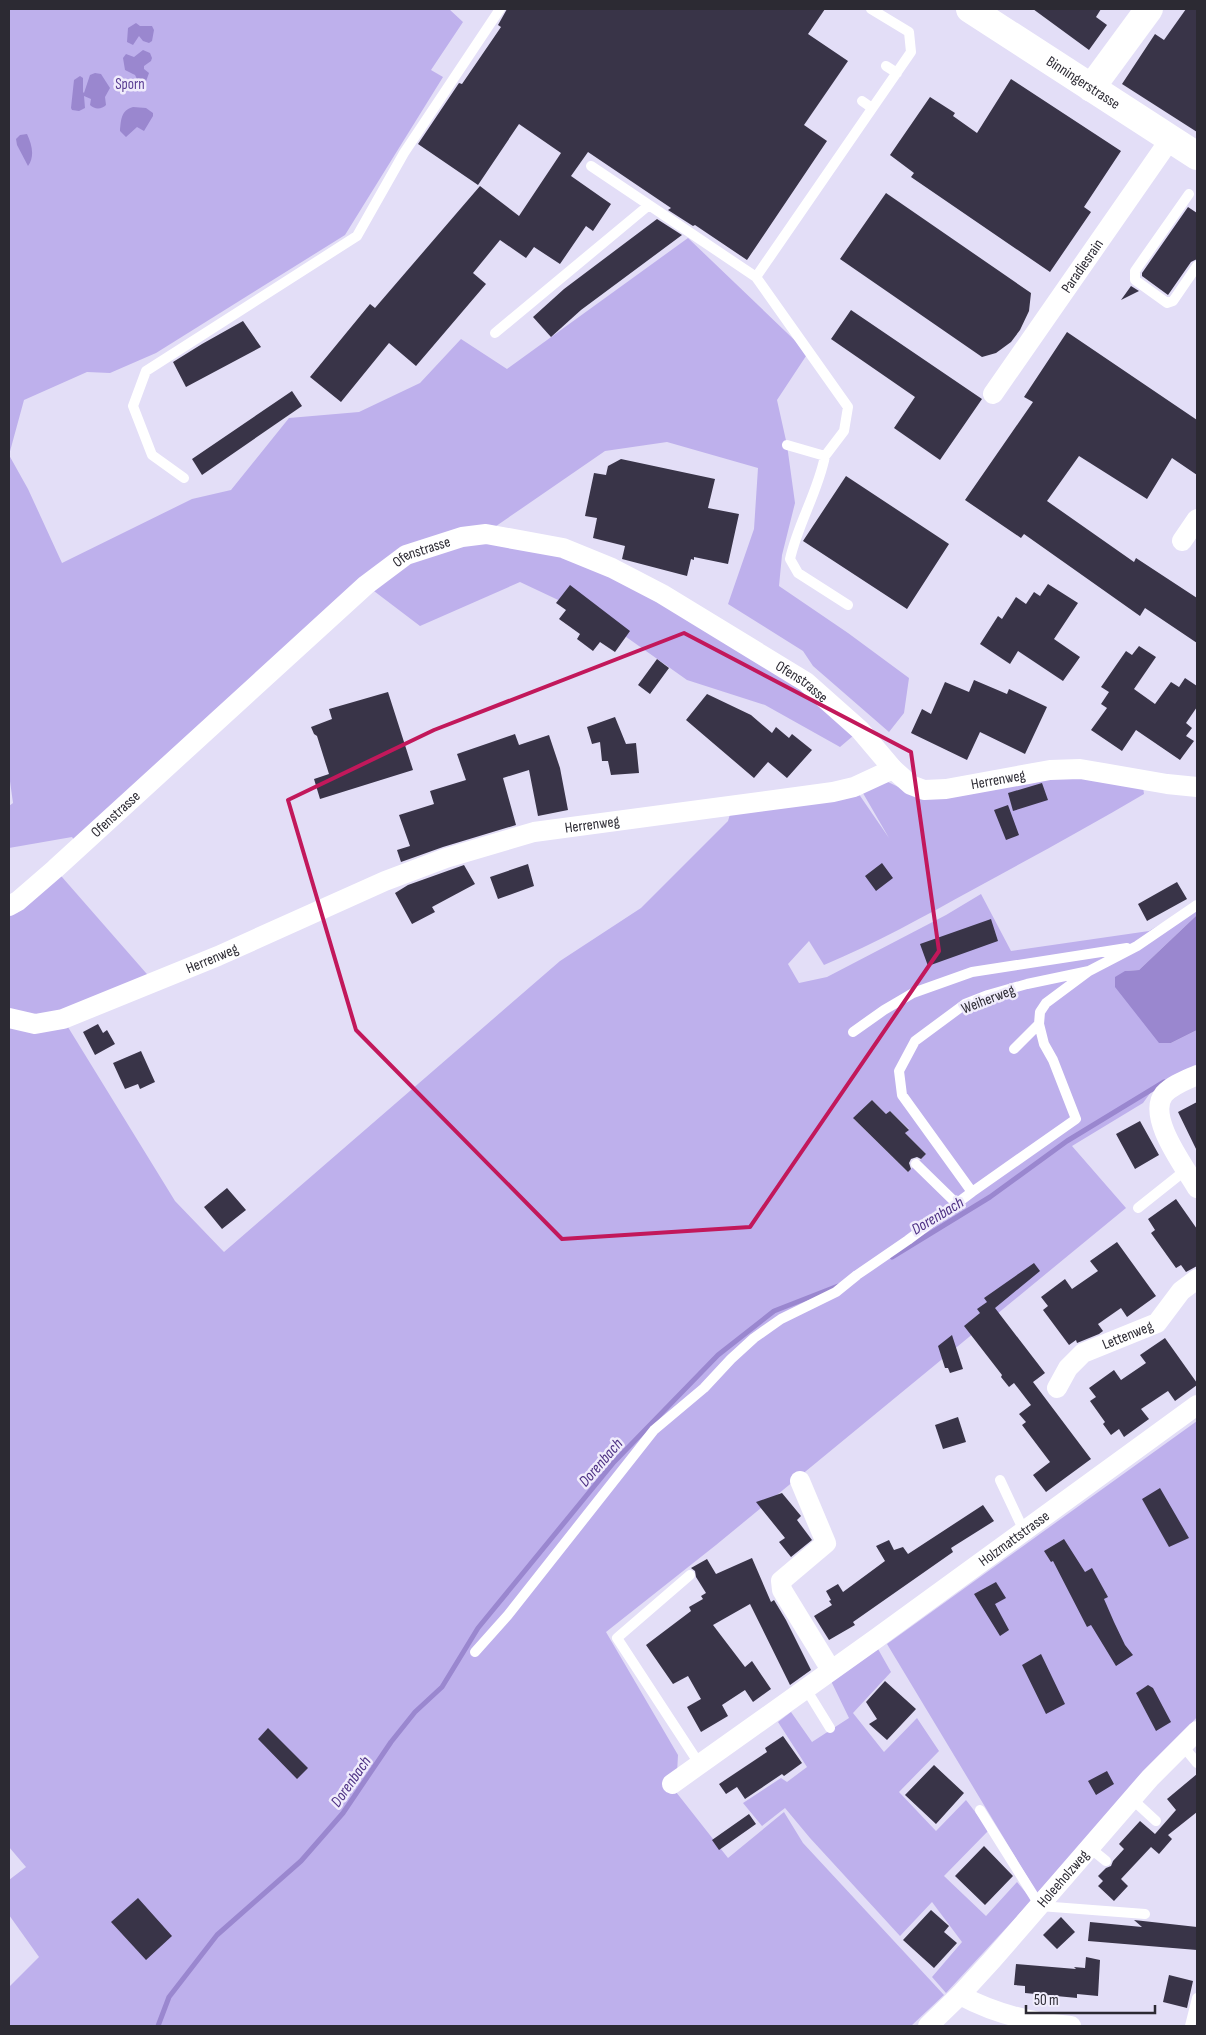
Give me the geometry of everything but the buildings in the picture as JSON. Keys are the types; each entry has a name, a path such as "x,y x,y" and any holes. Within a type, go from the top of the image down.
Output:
{"street":[{"name":"Binningerstrasse","path":"970,9 1197,156"},
{"path":"1091,88 1136,20"},
{"name":"Paradiesrain","path":"993,394 1171,138"},
{"path":"1182,541 1197,519"},
{"name":"Ofenstrasse","path":"9,906 18,901 55,869 366,585 406,555 462,537 486,534 563,548 612,568 662,594 806,682 860,730 893,769"},
{"name":"Herrenweg","path":"9,1018 35,1024 63,1019 218,956 385,881 446,858 534,832 833,792 854,787 893,769 911,785 924,790 946,789 1050,770 1080,769 1167,784 1197,787"},
{"path":"1197,1075 1174,1086 1165,1093 1159,1102 1159,1113 1164,1130 1197,1188"},
{"name":"Lettenweg","path":"1057,1388 1068,1368 1083,1353 1157,1323 1181,1291 1197,1279"},
{"name":"Holzmattstrasse","path":"672,1784 1197,1406"},
{"path":"800,1481 826,1543 781,1581 782,1590 831,1670"},
{"name":"Holeeholzweg","path":"928,2026 960,1995 1040,1906 1150,1778 1197,1732"},
{"path":"960,1995 978,2005 1014,2017 1040,2024 1071,2026"}],"lane":[{"path":"184,478 152,455 134,406 146,371 357,236 404,153 500,9"},
{"path":"756,277 911,52 909,32 872,9"},
{"path":"886,66 896,73"},
{"path":"862,101 872,108"},
{"path":"591,166 756,277 848,407 844,431 825,456 821,477 793,543 790,559 798,573 848,605"},
{"path":"1189,194 1135,270 1135,280 1167,303 1173,301 1197,266"},
{"path":"495,333 649,205"},
{"path":"788,445 825,456"},
{"name":"Weiherweg","path":"972,1192 902,1094 899,1071 902,1062 915,1041 965,1004 1019,986 1089,970 1137,946 1197,905"},
{"path":"853,1032 884,1010 913,993 972,972 1137,946"},
{"path":"475,1652 514,1608 654,1430 704,1388 730,1359 754,1338 781,1319 844,1287 856,1275 908,1240 972,1192 1076,1119 1053,1060 1044,1044 1039,1024 1040,1012 1046,1003 1089,970"},
{"path":"1014,1048 1039,1024"},
{"path":"916,1164 957,1204"},
{"path":"1138,1208 1187,1169"},
{"path":"1000,1480 1024,1531"},
{"path":"690,1575 617,1638 700,1765"},
{"path":"806,1689 830,1728"},
{"path":"1183,1746 1197,1763"},
{"path":"1132,1799 1156,1821"},
{"path":"980,1810 1040,1906 1144,1914"},
{"path":"1090,1848 1106,1861"},
{"path":"1190,2026 1197,1998"}],"highlighted area":[{"path":"684,633 911,752 939,951 750,1227 562,1239 356,1030 288,800 434,730"}],"green space":[{"name":"Sporn","path":"9,9 449,9 463,22 431,70 443,77 345,235 156,353 110,373 87,372 24,400 9,455"},
{"path":"688,238 808,353 777,400 787,445 795,503 782,555 779,586 909,678 904,713 889,732 813,666 803,651 728,604 754,529 758,468 667,442 605,451 486,533 563,548 662,594 860,730 840,747 765,705 687,680 605,622 520,582 420,626 366,585 78,846 72,837 9,848 9,806 13,803 9,774 9,455 28,489 62,563 192,499 231,490 289,418 359,412 420,383 461,339 507,369"},
{"path":"1045,777 1079,777 1143,787 1144,794 937,909 843,957 824,965 809,941 788,964 799,983 827,977 946,915 981,894 1011,951 1149,931 1197,903 1197,915 1139,970 1125,971 1171,1043 1197,1030 1197,1068 1151,1092 1143,1103 1072,1146 1126,1208 716,1545 606,1632 678,1755 676,1792 728,1858 784,1812 803,1843 944,1995 911,2026 9,2026 9,1987 39,1957 9,1915 9,1880 26,1867 9,1847 9,906 55,869 153,981 63,1019 175,1201 224,1252 560,961 641,908 728,821 733,804 854,787 889,838 860,788 888,782 911,793","holes":["872,1100 886,1114 890,1111 909,1129 905,1133 926,1154 908,1172 854,1119"]},
{"path":"1197,1421 1197,1717 1037,1893 887,1644"},
{"path":"878,1649 891,1672 853,1713 884,1752 917,1718 939,1751 899,1792 936,1831 966,1800 989,1830 944,1876 986,1916 1017,1882 1032,1900 946,1993 932,1977 962,1942 932,1902 900,1936 785,1808 762,1826 743,1803 781,1778 787,1782 807,1767 778,1722 791,1712 812,1742 849,1718 831,1681"}],"shaded area":[{"path":"136,23 140,26 152,26 154,30 152,41 149,43 143,41 139,36 133,45 127,42 128,28"},
{"path":"143,50 150,53 152,58 144,66 144,69 149,73 144,87 141,87 135,75 125,70 123,58 126,54 134,57"},
{"path":"95,73 101,74 110,88 105,97 106,105 94,108 90,105 91,99 84,96 85,108 79,111 72,110 74,80 80,76 83,78 84,93 90,75"},
{"path":"133,107 146,108 153,113 153,116 144,131 137,127 126,137 120,131 121,119 126,110"},
{"path":"27,134 32,150 32,158 28,166 17,145 16,139 20,135"},
{"path":"1197,915 1197,1030 1171,1043 1159,1043 1115,987 1115,977 1125,971 1139,970"}],"waterway":[{"name":"Dorenbach","path":"892,1257 990,1197 1067,1141 1164,1082"},
{"name":"Dorenbach","path":"158,2026 169,1997 217,1935 301,1861 343,1813 391,1742 415,1712 442,1687 478,1628 614,1462 718,1355 774,1311 838,1286"}]}
